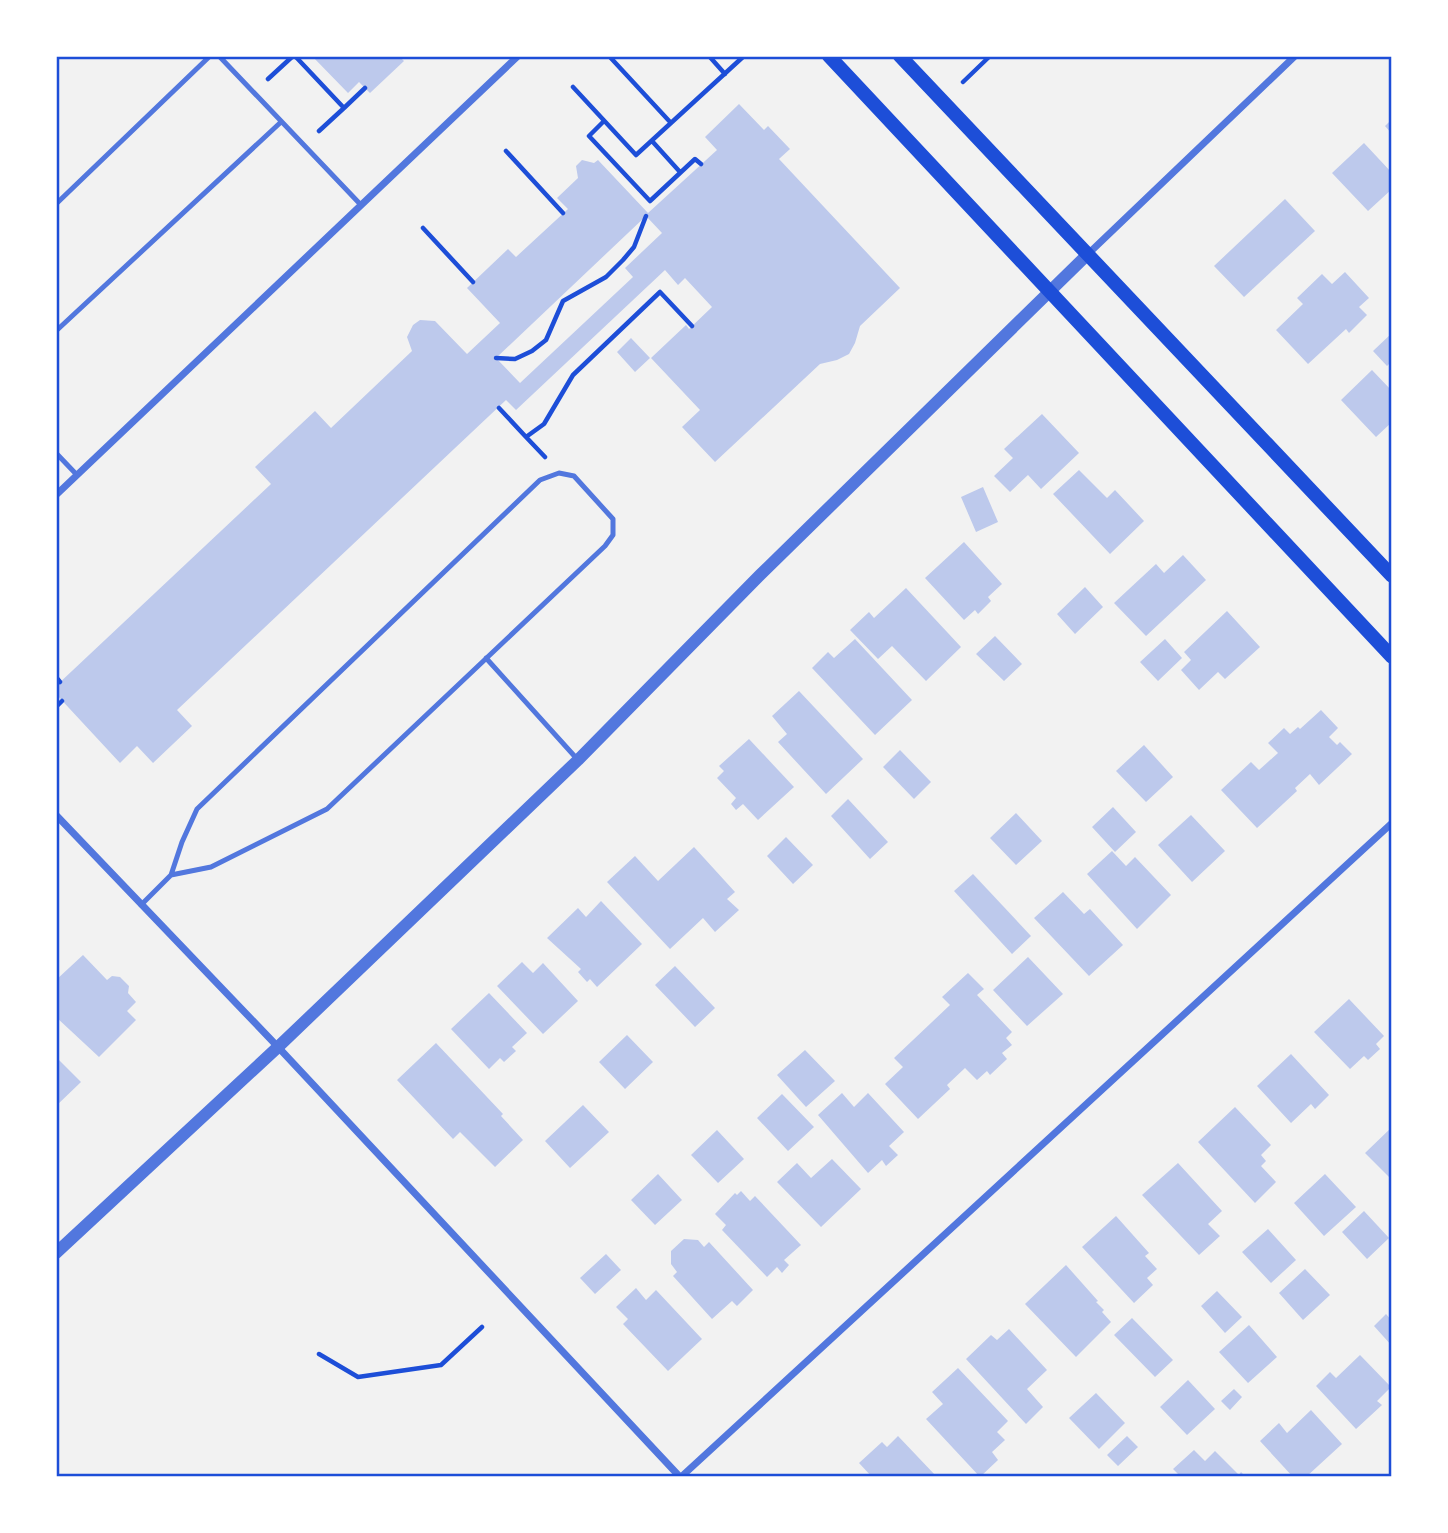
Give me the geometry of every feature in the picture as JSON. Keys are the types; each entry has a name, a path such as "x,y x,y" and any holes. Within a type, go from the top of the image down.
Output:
{"main road":[{"path":"829,56 1392,657"},
{"path":"900,56 1392,576"}],"street":[{"path":"56,495 519,56"},
{"path":"56,1253 278,1047 578,760 760,575 1295,56"},
{"path":"56,815 278,1047 680,1477 1392,823"}],"lane":[{"path":"56,204 210,56"},
{"path":"219,56 361,205"},
{"path":"56,331 281,121"},
{"path":"56,453 77,475"},
{"path":"141,905 171,875 197,810 540,480 559,473 573,476 612,519 614,535 605,546 327,809 211,867 171,875"},
{"path":"486,658 578,760"}],"path":[{"path":"254,93 294,56 344,108"},
{"path":"609,56 671,123"},
{"path":"709,56 725,74"},
{"path":"573,88 636,155 744,56"},
{"path":"963,82 990,56"},
{"path":"304,145 365,88"},
{"path":"604,121 589,136 650,201 695,159 701,164"},
{"path":"652,141 680,172"},
{"path":"506,151 563,213"},
{"path":"496,358 514,359 532,351 545,340 563,301 606,277 634,247 646,216"},
{"path":"423,228 472,282"},
{"path":"499,408 526,437 544,424 573,375 660,292 692,326"},
{"path":"56,707 62,701"},
{"path":"319,1354 358,1377 441,1365 482,1327"}],"building":[{"path":"312,56 399,56 404,61 370,93 359,82 348,93"},
{"path":"739,104 764,130 768,126 790,149 779,159 900,288 860,326 849,354 820,364 715,462 682,427 700,410 651,358 686,325 689,329 712,307 685,278 678,285 665,270 516,410 506,400 177,710 192,726 153,763 137,746 120,763 56,694 56,686 271,484 255,467 315,411 331,428 412,351 407,337 413,325 420,320 435,321 467,354 500,323 467,288 508,249 516,257 568,209 557,198 578,178 576,166 582,160 594,163 598,160 648,213 717,150 705,137","holes":["646,216 662,233 625,268 633,277 520,383 496,358"]},
{"path":"1392,119 1392,134 1385,126"},
{"path":"1364,143 1392,173 1392,189 1368,211 1332,173"},
{"path":"1285,199 1315,231 1244,297 1214,266"},
{"path":"1345,272 1369,298 1359,307 1367,315 1349,333 1346,329 1308,364 1276,330 1303,304 1297,298 1322,274 1332,284"},
{"path":"1392,333 1392,361 1387,366 1373,351"},
{"path":"631,338 650,358 635,372 617,352"},
{"path":"1372,370 1392,391 1392,422 1376,437 1341,400"},
{"path":"1042,414 1079,453 1041,489 1028,475 1010,492 994,476 1013,458 1004,449"},
{"path":"1079,470 1107,498 1115,490 1144,521 1110,554 1053,494"},
{"path":"983,487 998,522 976,532 961,497"},
{"path":"964,542 1002,584 988,597 991,601 978,614 975,610 964,620 925,578"},
{"path":"1183,555 1206,580 1146,636 1114,603 1156,564 1164,573"},
{"path":"1085,587 1103,607 1075,634 1057,614"},
{"path":"906,588 961,647 926,681 892,646 878,659 850,630 869,612 874,618"},
{"path":"1227,611 1260,647 1225,679 1218,672 1199,690 1181,670 1191,660 1184,652"},
{"path":"995,636 1022,664 1004,681 976,654"},
{"path":"855,639 912,700 875,735 812,668 828,652 834,658"},
{"path":"1165,639 1182,658 1158,681 1140,662"},
{"path":"799,691 863,759 826,794 778,742 787,734 772,716"},
{"path":"1321,710 1338,728 1329,737 1337,745 1340,742 1352,754 1319,785 1310,774 1295,788 1297,791 1257,828 1221,790 1251,762 1259,770 1278,753 1268,743 1284,728 1290,734 1298,727 1300,729"},
{"path":"749,739 794,787 758,820 743,804 736,810 731,804 736,798 717,778 724,771 719,766"},
{"path":"1144,745 1173,777 1146,802 1116,771"},
{"path":"900,750 931,782 914,799 883,767"},
{"path":"848,799 888,842 870,859 831,816"},
{"path":"1113,807 1136,832 1115,852 1092,827"},
{"path":"1016,813 1042,841 1016,865 990,838"},
{"path":"1191,815 1225,851 1192,882 1158,845"},
{"path":"786,837 813,865 793,884 767,856"},
{"path":"694,847 735,892 727,899 739,910 715,932 703,918 670,949 607,882 635,856 658,881"},
{"path":"1112,851 1126,866 1135,857 1171,895 1137,929 1087,874"},
{"path":"973,874 1031,936 1012,954 954,891"},
{"path":"1063,892 1084,914 1090,909 1123,945 1089,976 1034,918"},
{"path":"601,901 642,944 597,987 590,979 587,982 578,972 581,969 547,938 578,908 586,917"},
{"path":"83,955 107,980 112,976 120,977 129,986 128,993 136,1002 127,1011 136,1020 99,1057 56,1017 56,980"},
{"path":"1028,957 1063,994 1027,1026 993,990"},
{"path":"522,962 533,973 543,963 578,1001 543,1034 497,986"},
{"path":"675,966 715,1008 695,1027 655,985"},
{"path":"968,973 984,989 977,995 1012,1032 1006,1038 1012,1045 1002,1053 1007,1059 990,1075 987,1071 977,1080 965,1068 947,1085 950,1089 918,1119 885,1084 903,1067 894,1058 950,1005 942,997"},
{"path":"489,993 527,1033 512,1047 516,1051 504,1062 500,1058 489,1069 451,1029"},
{"path":"1349,999 1384,1036 1376,1044 1380,1049 1368,1060 1364,1056 1350,1069 1314,1032"},
{"path":"627,1035 653,1062 625,1089 599,1062"},
{"path":"436,1043 503,1114 501,1116 523,1140 495,1167 460,1132 453,1139 397,1080"},
{"path":"805,1050 835,1081 806,1107 777,1075"},
{"path":"1291,1054 1329,1095 1315,1109 1311,1104 1291,1123 1257,1086"},
{"path":"56,1057 81,1082 56,1106"},
{"path":"842,1093 854,1107 868,1093 904,1132 889,1146 898,1155 886,1166 882,1160 868,1173 818,1115"},
{"path":"782,1094 814,1127 788,1151 757,1118"},
{"path":"583,1105 609,1132 570,1168 545,1141"},
{"path":"1235,1107 1271,1145 1261,1155 1266,1161 1261,1166 1276,1182 1255,1203 1198,1142"},
{"path":"1392,1127 1392,1178 1391,1179 1365,1153"},
{"path":"717,1130 744,1159 718,1183 691,1155"},
{"path":"832,1159 861,1189 821,1227 777,1182 797,1163 811,1178"},
{"path":"1178,1163 1222,1211 1208,1224 1220,1236 1199,1255 1142,1195"},
{"path":"658,1174 682,1200 655,1225 631,1200"},
{"path":"1325,1174 1356,1207 1324,1236 1294,1203"},
{"path":"741,1191 750,1201 755,1196 801,1245 784,1260 789,1265 782,1273 777,1267 767,1277 722,1230 726,1225 715,1214 735,1193 737,1195"},
{"path":"1364,1211 1389,1238 1367,1259 1342,1232"},
{"path":"1116,1216 1149,1253 1145,1256 1157,1269 1147,1278 1153,1285 1134,1303 1082,1247"},
{"path":"1268,1229 1296,1260 1271,1283 1242,1252"},
{"path":"684,1239 698,1240 704,1247 709,1242 753,1290 737,1306 732,1301 712,1319 673,1276 677,1272 671,1264 671,1251"},
{"path":"606,1254 621,1270 595,1294 580,1278"},
{"path":"1066,1265 1098,1301 1096,1302 1104,1310 1102,1312 1111,1322 1076,1357 1025,1304"},
{"path":"1305,1269 1330,1295 1303,1320 1279,1293"},
{"path":"636,1288 646,1300 656,1290 702,1339 668,1371 623,1324 628,1319 616,1307"},
{"path":"1217,1291 1242,1317 1225,1333 1201,1306"},
{"path":"1386,1314 1392,1321 1392,1346 1374,1326"},
{"path":"1132,1318 1173,1360 1155,1377 1114,1335"},
{"path":"1249,1325 1277,1357 1248,1383 1219,1352"},
{"path":"1009,1329 1047,1370 1027,1389 1043,1407 1026,1424 966,1359 991,1335 997,1340"},
{"path":"1360,1355 1391,1387 1377,1401 1382,1405 1356,1429 1316,1386 1330,1372 1336,1378"},
{"path":"958,1368 1008,1421 997,1432 1005,1440 992,1452 998,1460 980,1477 926,1419 943,1404 932,1392"},
{"path":"1188,1380 1215,1409 1187,1435 1160,1407"},
{"path":"1234,1389 1242,1397 1230,1410 1221,1401"},
{"path":"1096,1393 1125,1423 1099,1449 1069,1418"},
{"path":"1311,1410 1342,1444 1306,1477 1293,1477 1260,1441 1279,1423 1287,1433"},
{"path":"898,1436 936,1476 872,1477 859,1463 882,1442 887,1447"},
{"path":"1127,1436 1138,1447 1118,1466 1107,1455"},
{"path":"1194,1450 1205,1461 1215,1451 1239,1475 1241,1472 1246,1477 1181,1477 1173,1469"}]}
